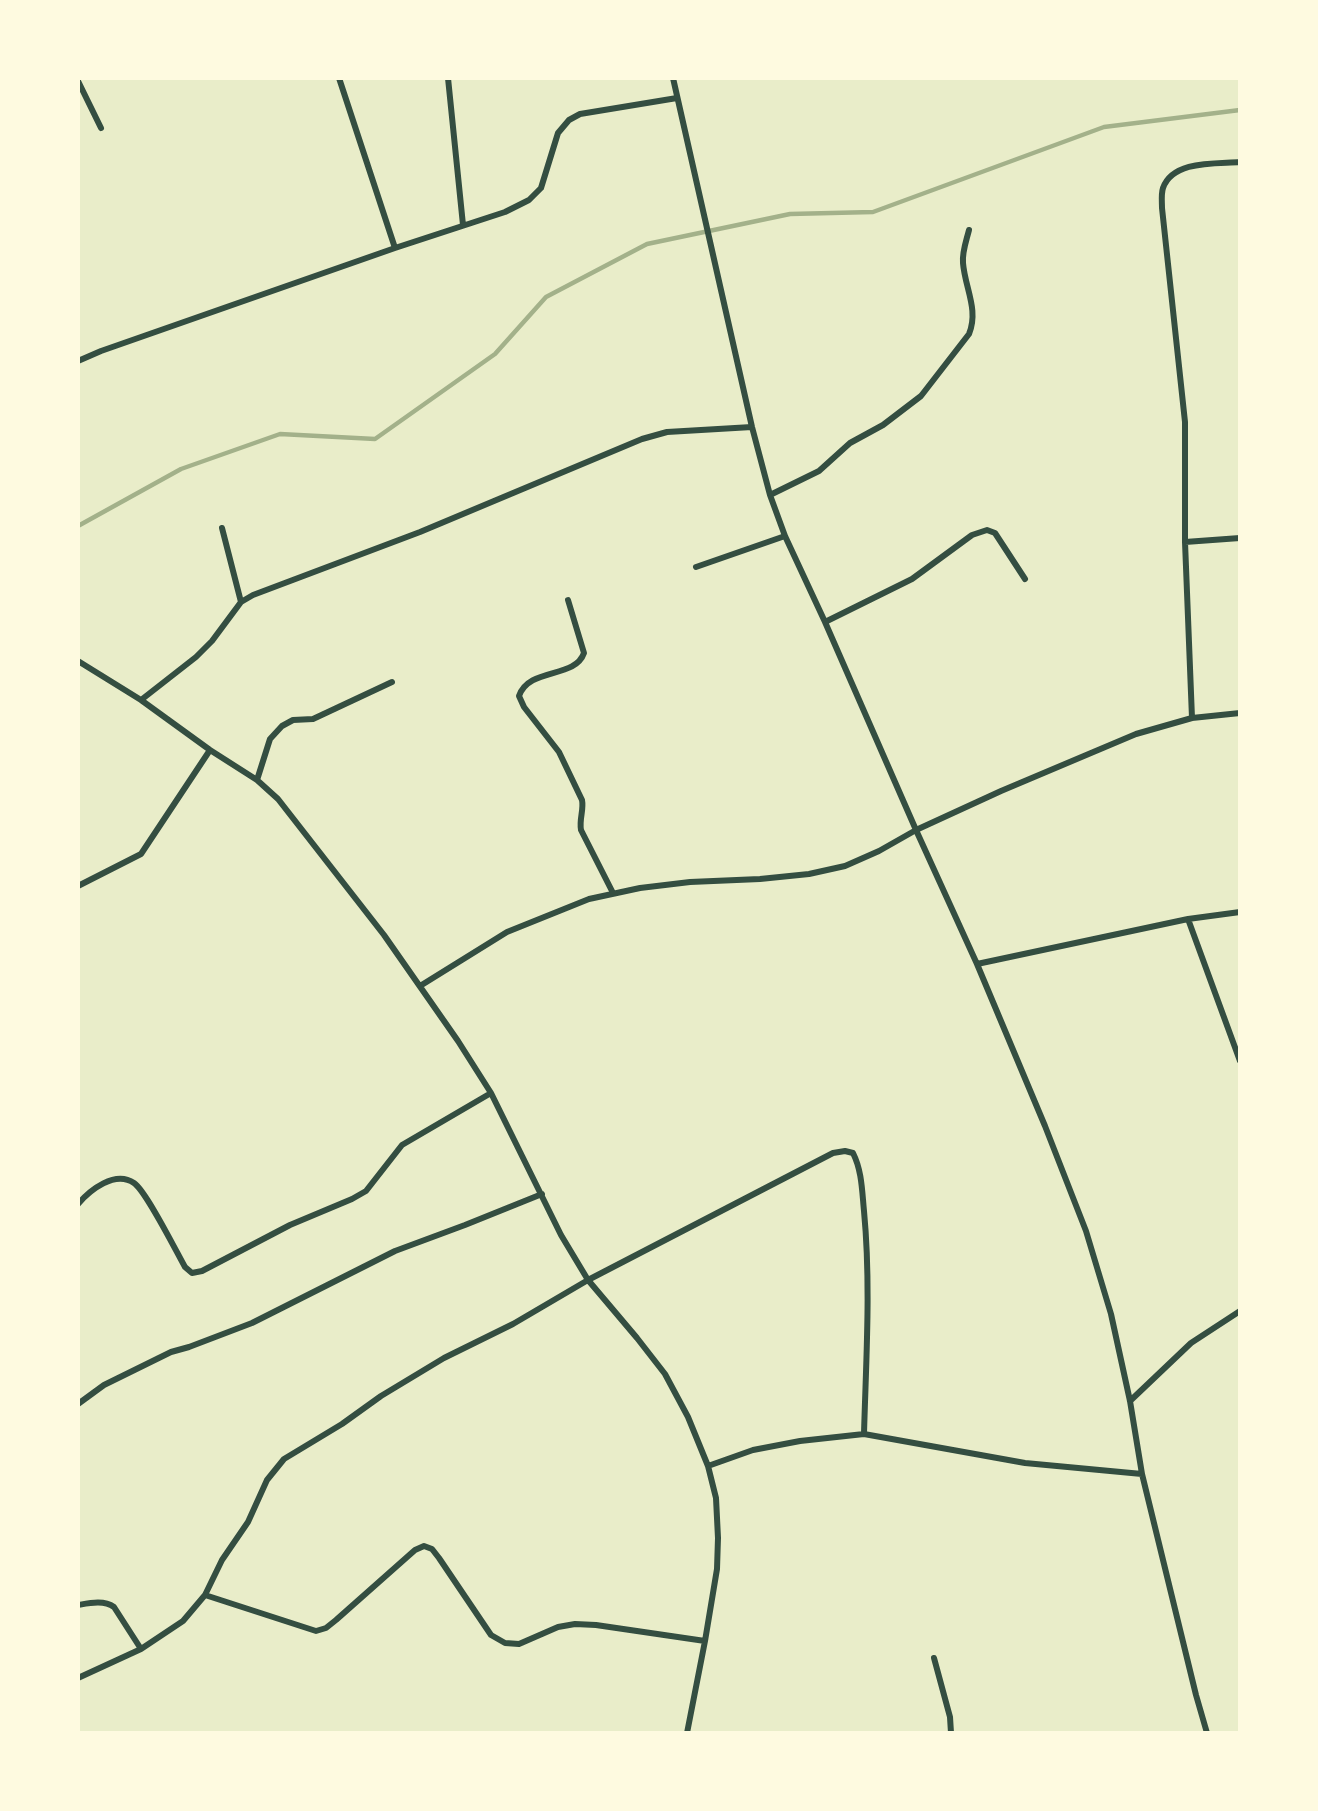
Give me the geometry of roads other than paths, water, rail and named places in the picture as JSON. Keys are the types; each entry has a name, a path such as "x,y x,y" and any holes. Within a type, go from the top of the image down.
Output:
{"street":[{"path":"339,78 395,248"},
{"path":"448,78 463,225"},
{"path":"673,78 752,427 770,495 785,536 977,964 1086,1231 1111,1314 1130,1401 1142,1474 1207,1733"},
{"path":"78,81 101,128"},
{"path":"78,361 395,248 505,212 529,200 541,188 558,133 569,120 580,114 677,98"},
{"path":"1192,718 1185,542 1185,422 1162,208 1163,189 1170,176 1187,167 1240,162"},
{"path":"770,495 819,471 850,443 883,425 921,396 969,334 974,313 963,267 963,253 969,230"},
{"path":"141,700 196,657 212,641 241,602 253,595 420,532 642,439 667,432 752,427"},
{"path":"222,528 241,602"},
{"path":"825,621 912,579 972,535 987,530 995,533 1025,579"},
{"path":"696,567 785,536"},
{"path":"1185,542 1240,538"},
{"path":"568,600 584,653 582,660 575,665 530,681 519,696 524,707 560,752 582,800 581,830 613,893"},
{"path":"78,661 141,700 210,750 257,780 278,799 384,935 458,1041 491,1093 561,1235 588,1280 665,1374 688,1417 708,1466 716,1498 717,1569 688,1733"},
{"path":"257,780 270,739 282,726 293,720 313,719 392,682"},
{"path":"420,986 507,932 579,903 613,893 690,882 809,874 845,866 1001,791 1136,734 1192,718 1240,713"},
{"path":"78,886 141,854 210,750"},
{"path":"977,964 1188,919 1240,912"},
{"path":"1188,919 1240,1061"},
{"path":"78,1204 92,1189 110,1181 124,1178 136,1183 185,1267 192,1273 202,1271 290,1224 366,1191 402,1145 491,1093"},
{"path":"78,1678 141,1649 183,1621 205,1596 222,1560 248,1522 267,1480 284,1459 422,1372 513,1324 588,1280 833,1153 845,1150 853,1153 861,1176 867,1236 864,1434"},
{"path":"78,1404 104,1385 171,1352 252,1323 395,1251 465,1226 542,1194"},
{"path":"1130,1401 1191,1343 1240,1311"},
{"path":"708,1466 753,1450 800,1441 864,1434 1025,1463 1142,1474"},
{"path":"205,1596 316,1630 326,1628 415,1550 424,1546 432,1549 439,1558 491,1635 506,1643 519,1644 558,1627 575,1624 705,1641"},
{"path":"78,1605 109,1603 114,1607 141,1649"},
{"path":"934,1658 950,1718 951,1733"}],"waterway":[{"path":"78,526 181,469 280,434 375,439 495,354 546,297 647,244 790,214 873,212 1104,127 1240,110"}]}
